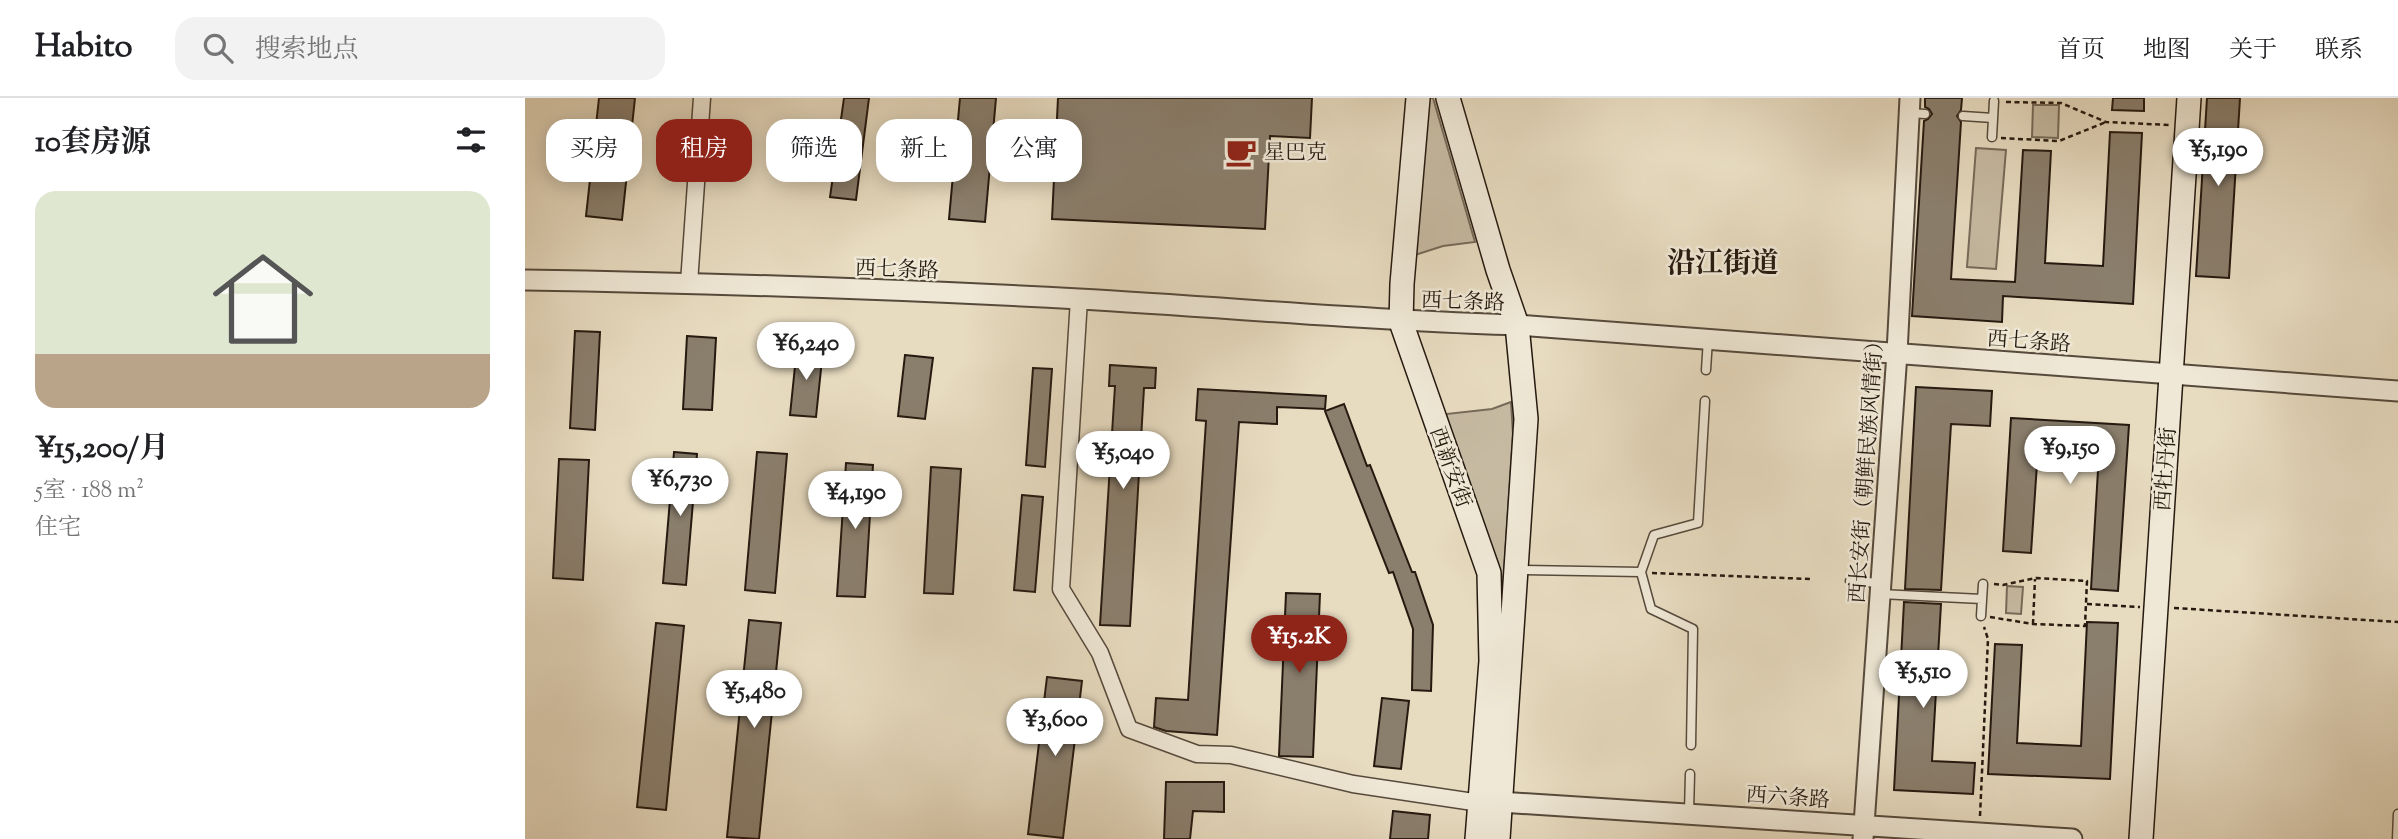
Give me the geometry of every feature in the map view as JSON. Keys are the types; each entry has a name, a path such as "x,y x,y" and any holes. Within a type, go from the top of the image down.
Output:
{"main road":[{"name":"西新安街","path":"1418,98 1401,322 1489,573 1490,802 1498,839"},
{"name":"西新安街","path":"1448,98 1498,270 1517,325 1526,419 1516,570 1490,802 1478,839"},
{"name":"西牡丹街","path":"2141,839 2189,98"}],"street":[{"path":"689,283 702,98"},
{"name":"西长安街（朝鲜民族风情街）","path":"1864,832 1915,108"},
{"name":"西七条路","path":"525,280 689,283 1079,299 1401,322 1517,325 2398,391"},
{"path":"1079,299 1061,589 1100,653 1129,729 1197,754 1231,755 1353,784 1490,802"},
{"name":"西六条路","path":"1490,802 1689,812 1864,832 2072,839"}],"lane":[{"path":"1992,137 1994,101"},
{"path":"1963,116 1993,118"},
{"path":"1706,370 1708,339"},
{"path":"1691,745 1693,629 1651,609 1641,572 1654,535 1698,523 1705,401"},
{"path":"1516,570 1641,572"},
{"path":"1850,581 1880,589 1982,599"},
{"path":"1981,616 1983,584"},
{"path":"1689,812 1690,774"},
{"path":"2397,839 2398,814"}],"path":[{"path":"1994,101 2061,103 2106,122 2188,126"},
{"path":"1992,137 2059,141 2106,122"},
{"path":"1641,572 1810,579"},
{"path":"2032,624 2036,578"},
{"path":"2002,617 2032,624 2085,626 2087,581 2036,578 2003,585"},
{"path":"2085,604 2398,622"},
{"path":"1981,616 1987,639 1991,835"}],"shaded area":[{"path":"1425,98 1433,98 1475,242 1443,246 1415,255"},
{"path":"2033,105 2059,105 2058,138 2032,137"},
{"path":"1976,148 2006,150 1996,269 1967,267"},
{"path":"1511,402 1513,435 1502,602 1446,414 1492,409"},
{"path":"2007,586 2023,587 2021,614 2006,613"}],"building":[{"path":"599,98 635,98 633,119 597,119"},
{"path":"844,98 869,98 862,153 862,119 841,119"},
{"path":"960,98 996,98 994,119 986,119 986,182 989,182 985,222 949,219 952,182 972,182 972,119 958,119"},
{"path":"1058,98 1312,98 1310,138 1270,136 1265,229 1052,219 1054,182 1082,182 1082,119 1057,119"},
{"path":"1925,98 1962,98 1961,110 1957,116 1961,122 1951,279 2015,282 2023,150 2051,151 2045,263 2103,266 2110,132 2142,133 2133,304 2003,296 2002,322 1912,316 1924,121 1932,114 1925,107"},
{"path":"2113,98 2144,98 2144,111 2112,110"},
{"path":"2207,98 2240,98 2229,278 2196,276"},
{"path":"590,182 626,182 622,220 586,216"},
{"path":"832,182 858,182 856,200 830,197"},
{"path":"575,331 600,332 595,430 570,428"},
{"path":"687,336 716,338 712,410 683,409"},
{"path":"797,347 823,350 816,417 790,415"},
{"path":"905,355 933,358 925,419 898,416"},
{"path":"1110,365 1156,368 1155,388 1144,388 1130,626 1100,625 1115,386 1109,386"},
{"path":"1033,368 1052,369 1045,467 1026,465"},
{"path":"1916,387 1992,391 1990,426 1951,424 1941,590 1905,589"},
{"path":"1198,389 1326,396 1325,409 1277,407 1277,424 1239,422 1217,735 1166,731 1154,727 1156,698 1188,700 1206,421 1196,420"},
{"path":"1344,404 1367,466 1370,465 1412,572 1415,572 1433,625 1431,691 1412,690 1413,629 1393,572 1389,573 1325,411"},
{"path":"2011,418 2129,425 2118,591 2091,589 2099,453 2038,449 2031,553 2003,551"},
{"path":"674,452 697,454 686,585 663,583"},
{"path":"757,452 787,454 775,593 745,590"},
{"path":"559,459 589,460 583,580 553,578"},
{"path":"846,463 873,465 865,597 837,596"},
{"path":"931,467 961,469 953,594 924,593"},
{"path":"1022,495 1043,497 1035,592 1014,590"},
{"path":"1286,593 1320,594 1313,757 1279,756"},
{"path":"1904,602 1941,604 1932,761 1975,763 1973,794 1894,790"},
{"path":"749,620 781,623 759,839 727,837"},
{"path":"2087,622 2118,623 2110,779 1988,774 1995,644 2022,645 2017,743 2081,746"},
{"path":"656,623 684,626 666,810 637,807"},
{"path":"1047,677 1082,681 1063,838 1028,834"},
{"path":"1382,698 1409,701 1401,769 1374,766"},
{"path":"1166,782 1224,782 1224,812 1193,811 1190,839 1164,839"},
{"path":"1393,811 1430,815 1428,839 1390,839"}],"place":[{"name":"星巴克","path":"1241,152"}],"district":[{"name":"沿江街道","path":"1723,262"}]}
